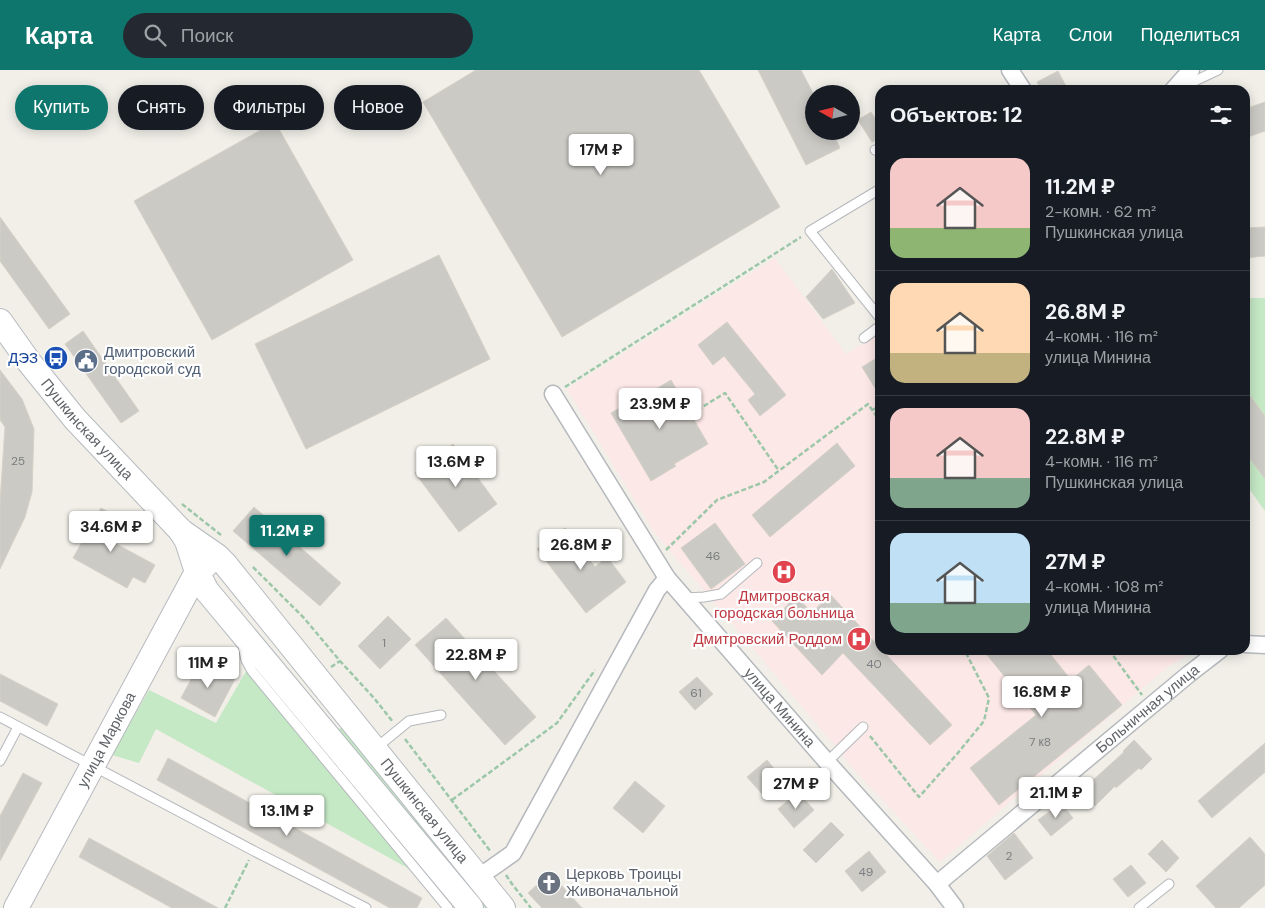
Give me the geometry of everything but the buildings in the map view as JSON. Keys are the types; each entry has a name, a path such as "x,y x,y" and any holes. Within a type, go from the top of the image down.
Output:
{"main road":[{"name":"Пушкинская улица","path":"0,320 29,362 75,418 181,530 187,540 197,572 207,591 471,908"},
{"name":"Пушкинская улица","path":"181,530 220,546 226,564 504,908"},
{"path":"197,572 220,546"},
{"name":"улица Маркова","path":"16,908 197,572"},
{"path":"323,730 346,712"}],"street":[{"path":"1010,70 1020,85"},
{"path":"1178,85 1190,70"},
{"name":"улица Минина","path":"553,394 667,578 827,762 937,884 955,908"},
{"path":"479,878 513,853 657,590 667,578"},
{"path":"1250,644 1265,645"},
{"name":"Больничная улица","path":"937,884 1214,655"}],"lane":[{"path":"1185,85 1218,70"},
{"path":"875,192 810,231 875,312"},
{"path":"864,338 875,330"},
{"path":"684,598 721,594 757,563"},
{"path":"239,631 246,660 252,671 448,908"},
{"path":"375,748 409,721 441,715"},
{"path":"0,717 366,908"},
{"path":"0,761 18,727"},
{"path":"827,762 862,727"},
{"path":"1140,908 1169,884"}],"path":[{"path":"553,394 810,231"},
{"path":"691,414 725,393 779,471"},
{"path":"656,560 717,500 764,482 868,404 875,414"},
{"path":"216,530 220,546"},
{"path":"250,564 304,618 374,698 531,908"},
{"path":"862,727 919,797 958,754 984,721 989,698 967,655"},
{"path":"1113,655 1150,706"},
{"path":"452,800 557,723 596,669"},
{"path":"225,908 254,851"}],"shaded area":[{"name":"Дмитровская городская больница","path":"775,258 846,354 875,336 875,655 1187,655 1165,669 940,862 847,762 839,749 654,532 567,389"}],"green space":[{"path":"1250,298 1265,298 1265,511 1250,490"},
{"path":"252,661 424,877 156,729 139,763 112,755 149,690 216,723"},
{"path":"346,724 495,908 481,908 335,732"}],"place":[{"name":"ДЭЗ","path":"56,358"},
{"name":"Дмитровский городской суд","path":"86,361"},
{"name":"Дмитровская городская больница","path":"784,572"},
{"name":"Дмитровский Роддом","path":"859,639"},
{"name":"Церковь Троицы Живоначальной","path":"549,883"}]}
